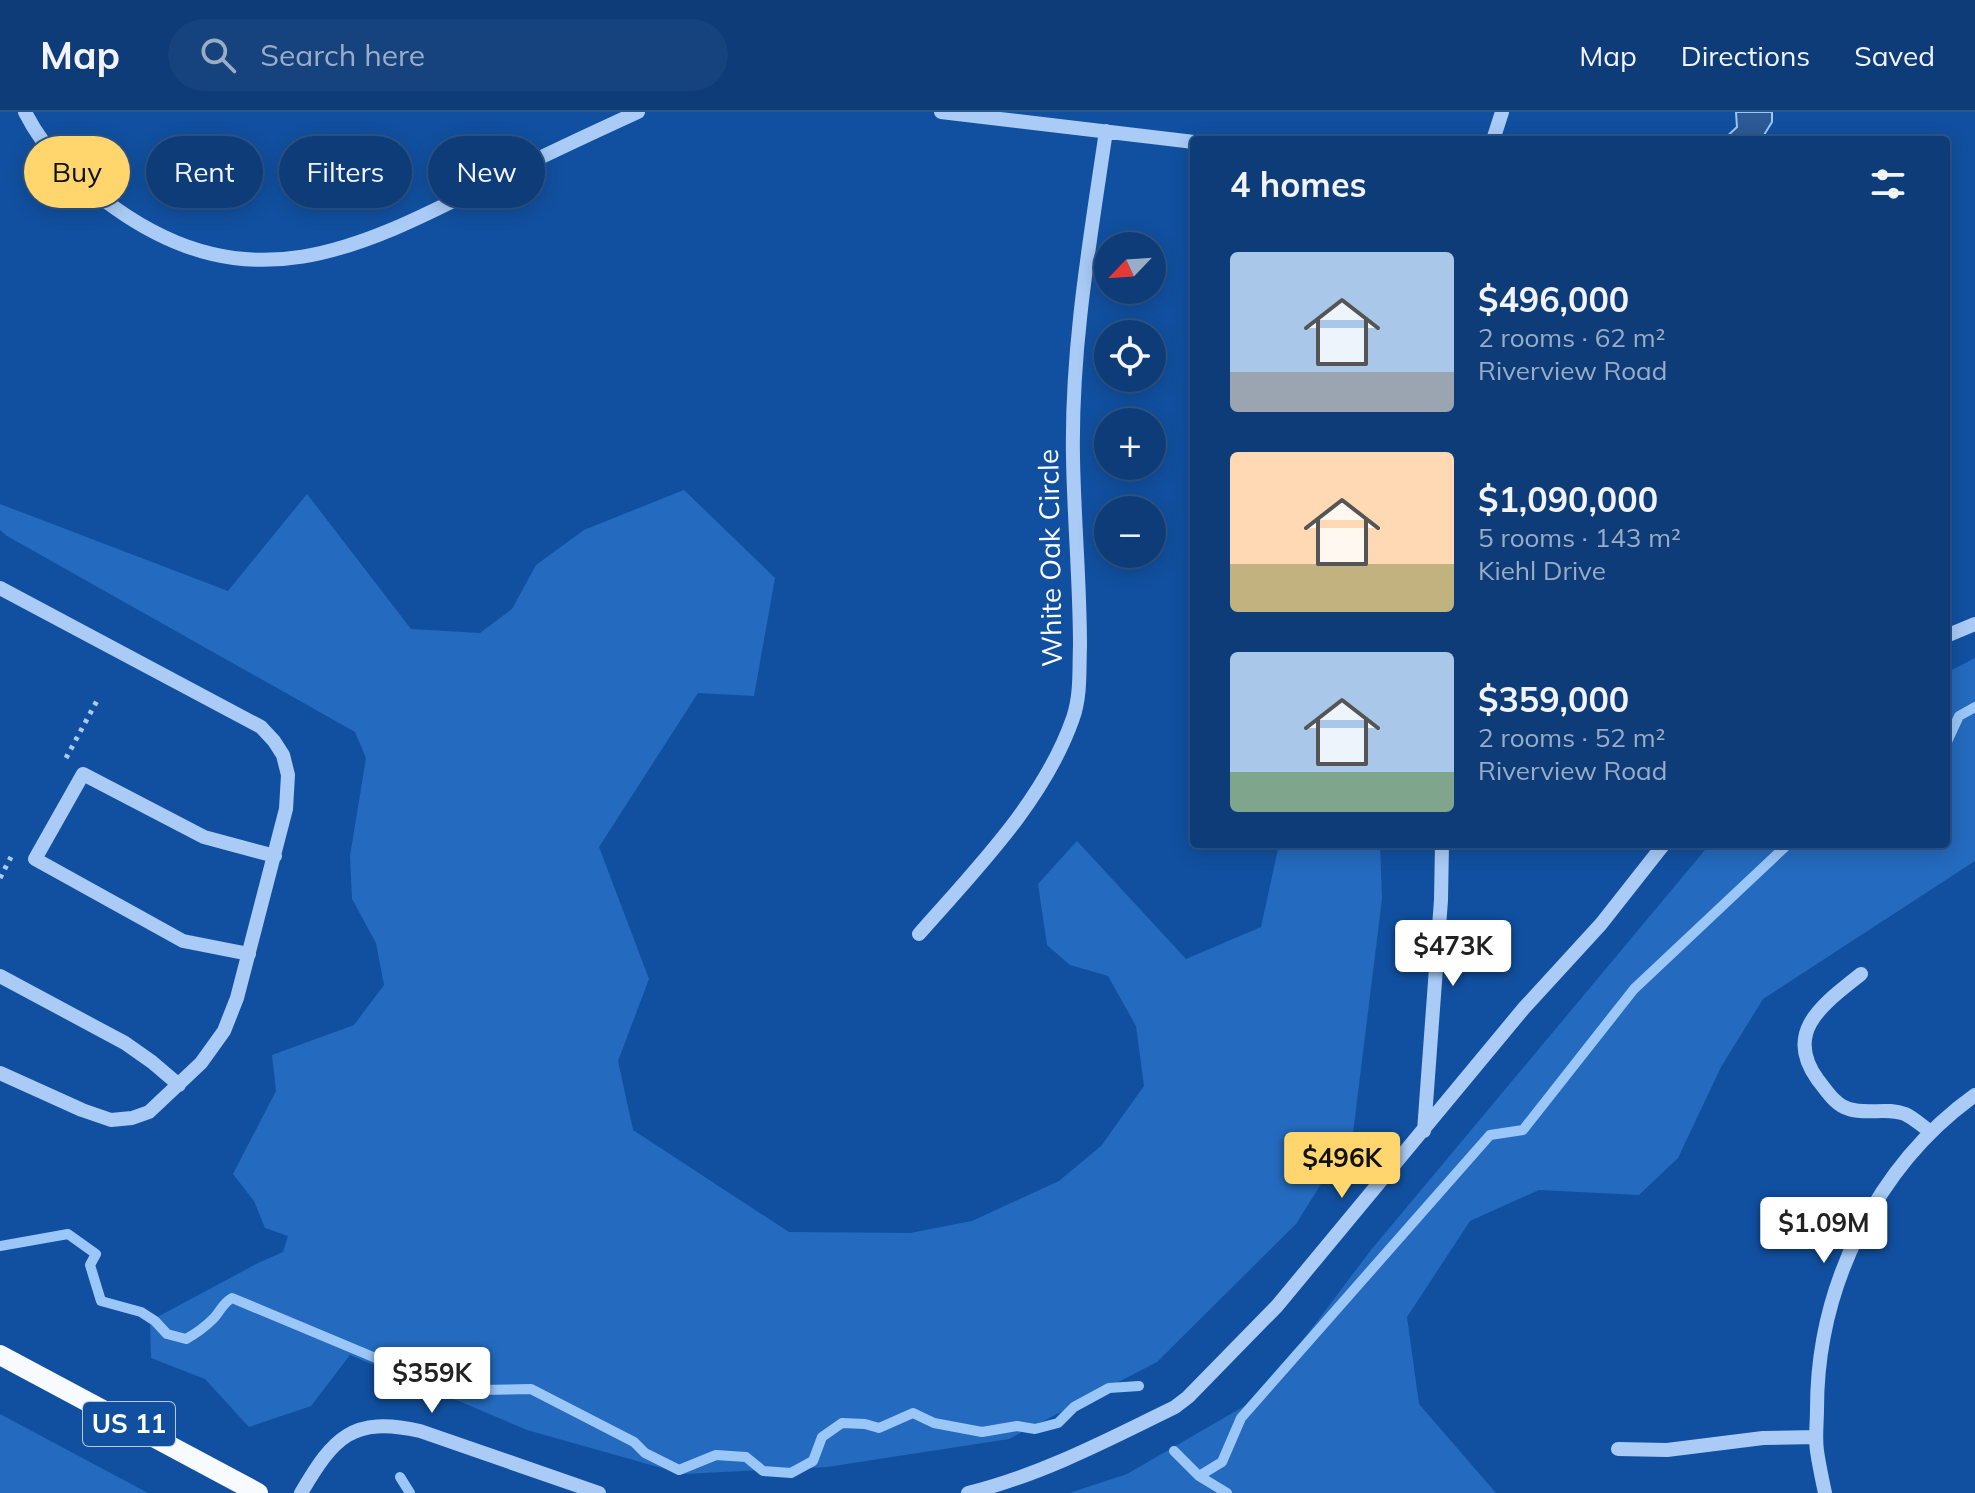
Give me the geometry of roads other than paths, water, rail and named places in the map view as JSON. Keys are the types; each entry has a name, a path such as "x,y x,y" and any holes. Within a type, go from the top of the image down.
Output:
{"main road":[{"name":"US 11","path":"0,1355 258,1493"}],"street":[{"path":"25,112 33,128 60,163 85,186 129,218 184,246 216,257 257,261 321,254 369,240 638,112"},
{"path":"941,112 1190,142"},
{"path":"1494,136 1502,112"},
{"name":"White Oak Circle","path":"919,934 1031,800 1053,765 1074,717 1079,695 1080,597 1073,459 1074,388 1082,291 1106,131"},
{"path":"0,588 261,727 283,755 288,775 286,809 237,998 224,1031 201,1063 149,1112 111,1120 0,1073"},
{"path":"1950,634 1975,624"},
{"path":"249,954 183,941 35,859 83,774 204,837 275,856"},
{"path":"1424,1131 1442,848"},
{"path":"968,1493 1073,1457 1175,1407 1188,1397 1277,1306 1524,1008 1601,924 1661,848"},
{"path":"1861,974 1822,1006 1806,1031 1804,1047 1811,1070 1833,1099 1846,1108 1865,1113 1889,1111 1906,1114 1931,1132"},
{"path":"0,976 125,1043 179,1085"},
{"path":"1825,1493 1816,1437 1817,1383 1823,1343 1844,1264 1868,1213 1890,1178 1931,1132 1975,1095"},
{"path":"301,1493 328,1451 356,1430 374,1425 420,1431 599,1493"},
{"path":"1618,1449 1667,1450 1763,1438 1816,1437"}],"waterway":[{"path":"1950,735 1959,716 1975,707"},
{"path":"1199,1476 1222,1462 1241,1418 1490,1135 1523,1130 1634,989 1784,848"},
{"path":"0,1246 68,1234 96,1254 90,1265 101,1301 141,1312 167,1334 186,1339 214,1318 232,1298 378,1359 478,1390 531,1389 634,1442 645,1453 679,1470 716,1455 746,1457 763,1471 791,1473 813,1461 822,1437 842,1423 879,1428 913,1413 934,1423 982,1432 1017,1426 1035,1429 1058,1423 1074,1407 1109,1388 1139,1386"},
{"path":"1174,1451 1199,1476 1227,1493"},
{"path":"400,1477 410,1493"}]}
